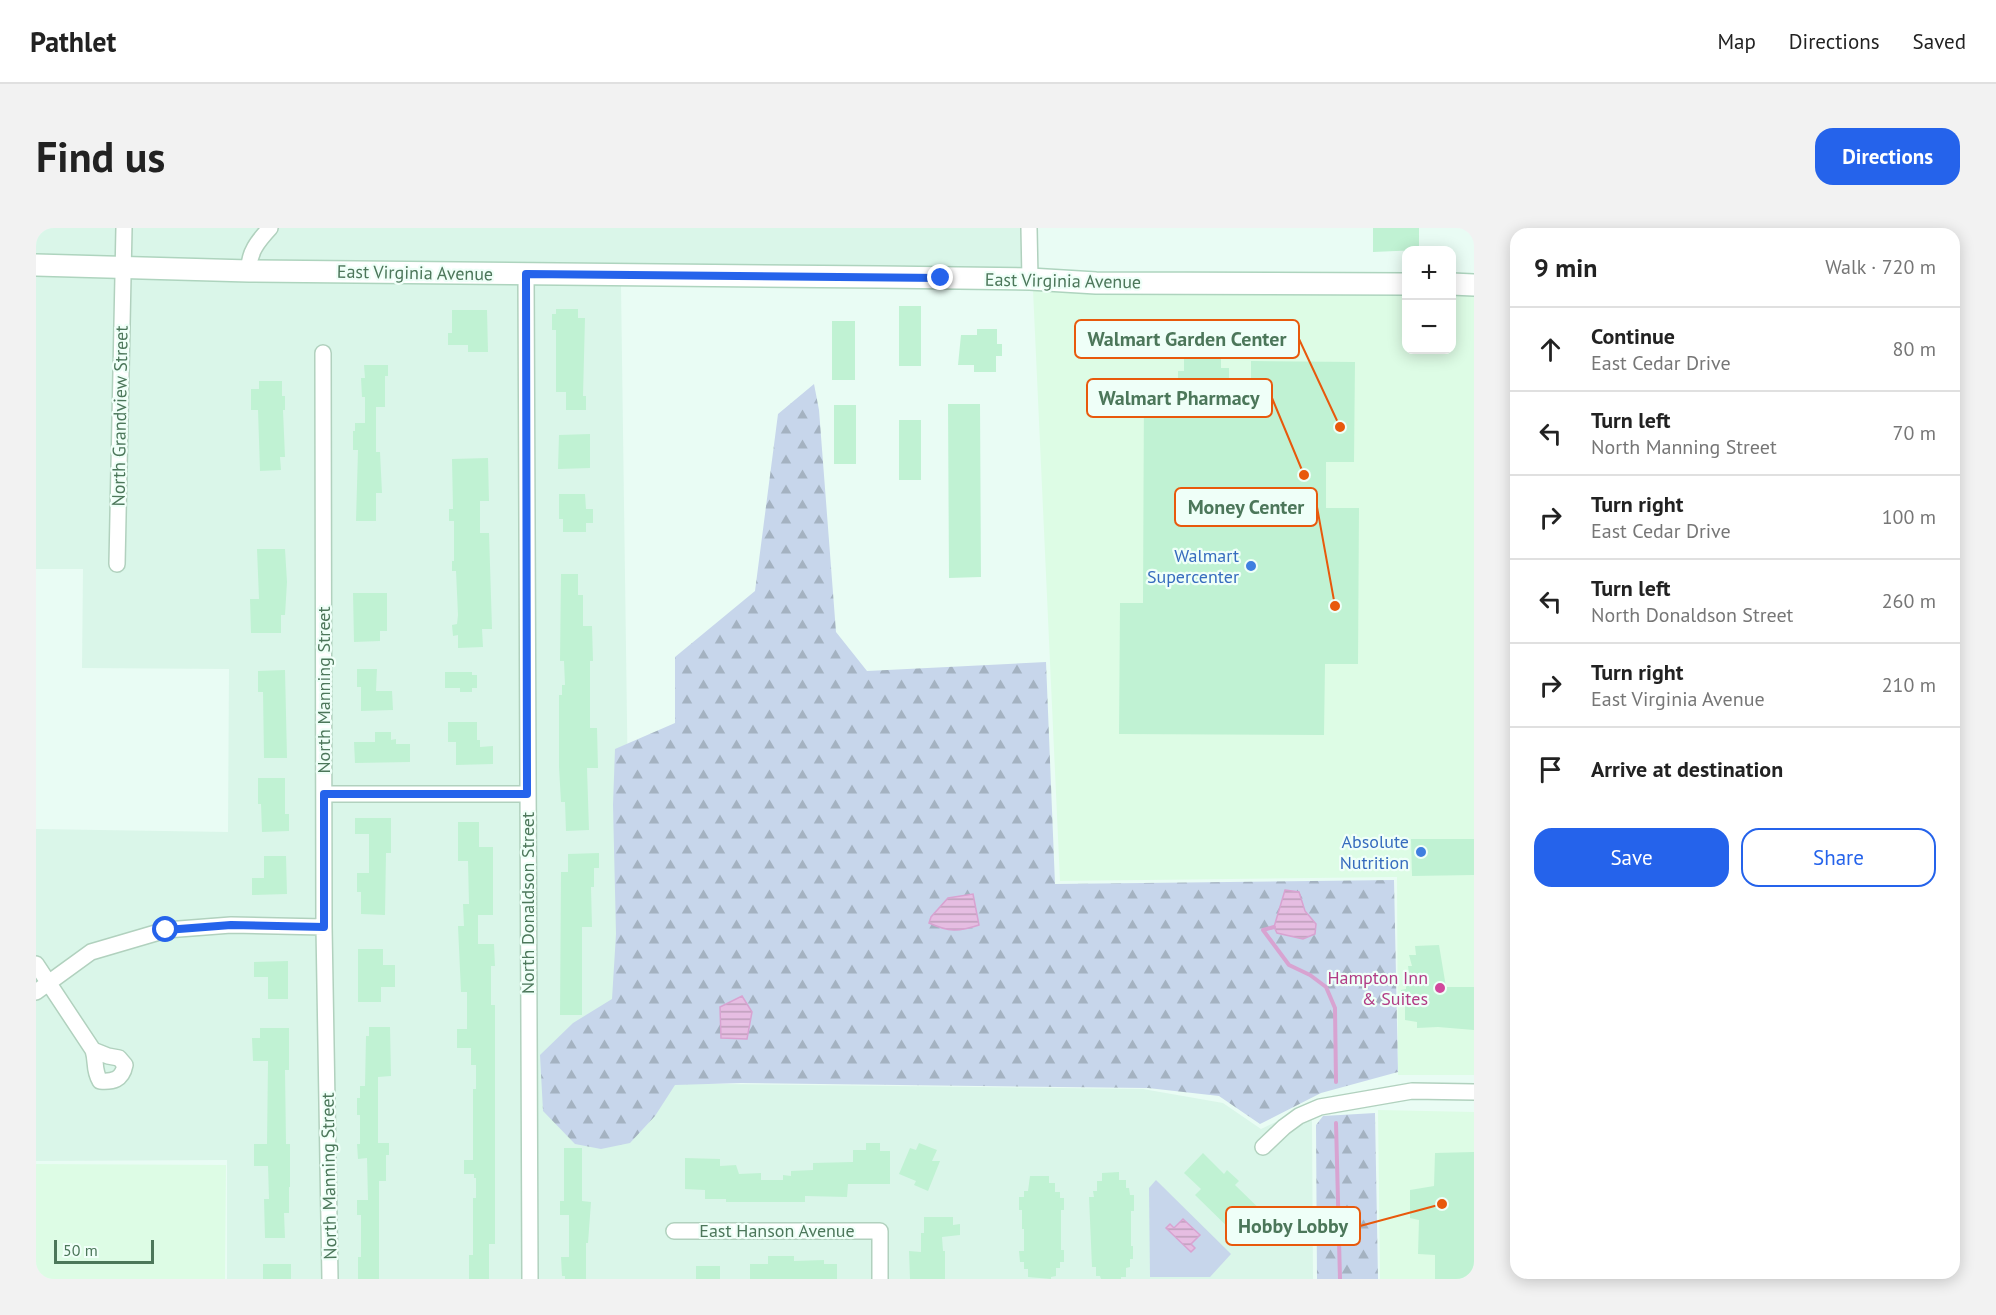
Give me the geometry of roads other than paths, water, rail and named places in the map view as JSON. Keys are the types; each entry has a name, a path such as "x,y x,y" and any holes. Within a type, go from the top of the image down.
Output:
{"street":[{"name":"North Grandview Street","path":"117,564 123,228"},
{"path":"249,271 250,254 258,240 270,228"},
{"path":"1029,228 1030,279"},
{"name":"East Virginia Avenue","path":"36,265 249,271 1030,279 1096,283 1402,284"},
{"name":"North Donaldson Street","path":"526,274 530,1279"},
{"path":"1456,284 1474,285"},
{"name":"North Manning Street","path":"323,353 324,927 330,1279"},
{"path":"324,794 527,794"},
{"path":"36,992 48,981 91,952 166,930 231,925 324,927"},
{"path":"36,964 93,1050"},
{"path":"1263,1148 1299,1116 1320,1107 1412,1091 1474,1092"},
{"name":"East Hanson Avenue","path":"674,1231 879,1231 880,1279"}],"waterway":[{"path":"1274,927 1263,930 1289,965 1310,975 1326,987 1335,1008 1336,1082"},
{"path":"1336,1123 1340,1279"}],"place":[{"name":"Walmart Garden Center","path":"1340,427"},
{"name":"Walmart Pharmacy","path":"1304,475"},
{"name":"Walmart Supercenter","path":"1251,566"},
{"name":"Money Center","path":"1335,606"},
{"name":"Absolute Nutrition","path":"1421,852"},
{"name":"Hampton Inn & Suites","path":"1440,988"},
{"name":"Hobby Lobby","path":"1442,1204"}]}
